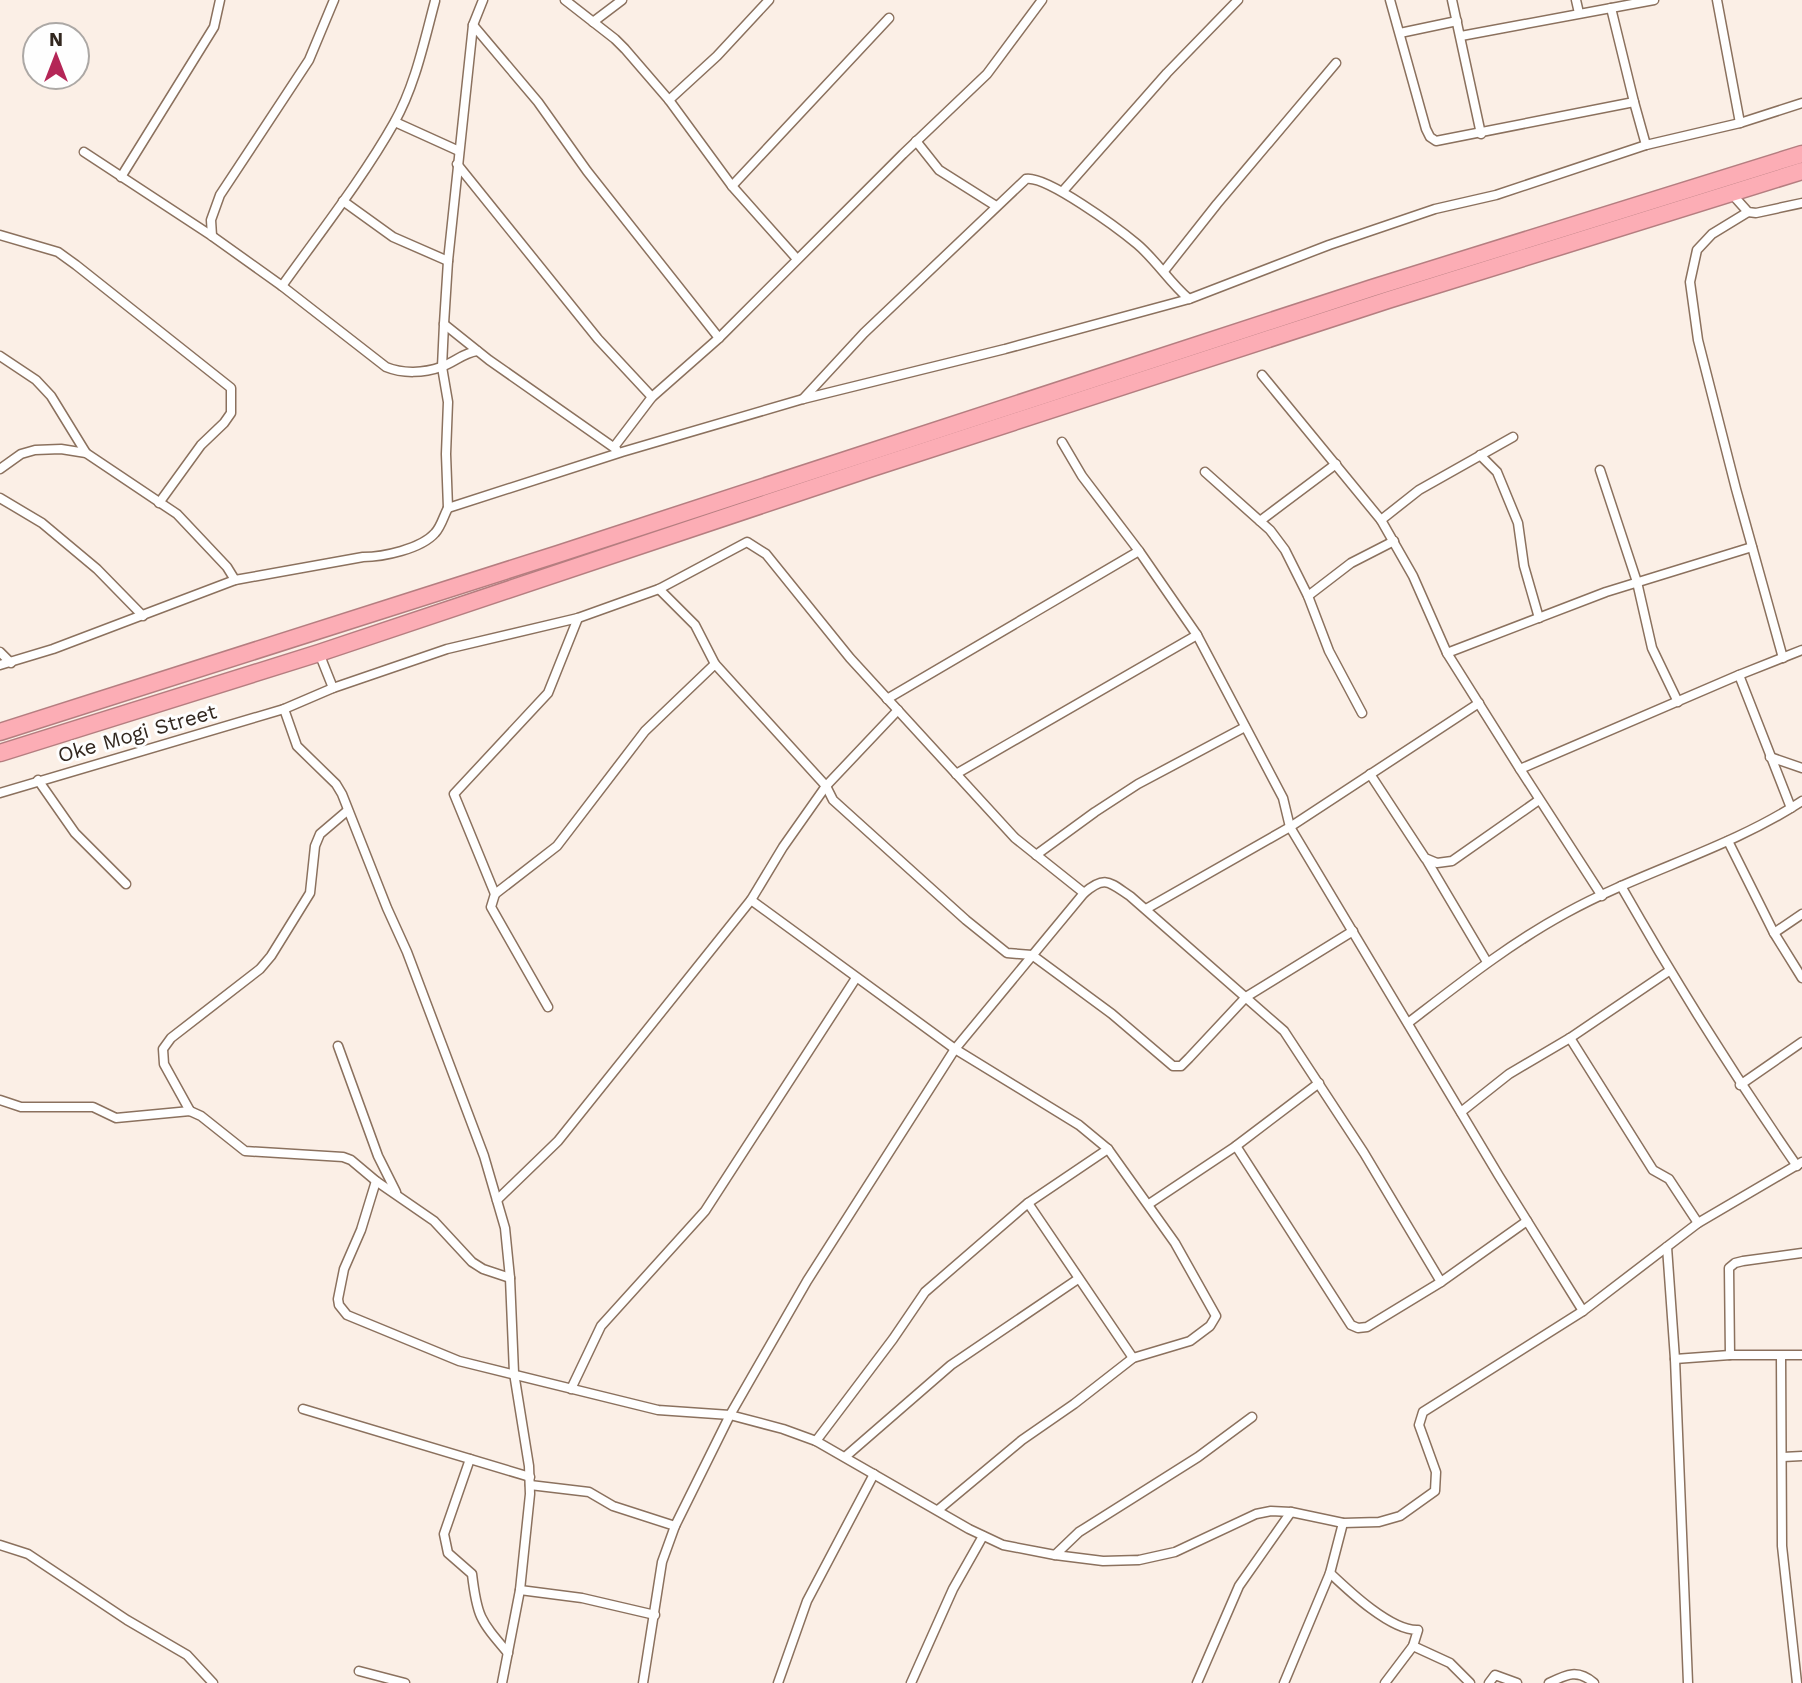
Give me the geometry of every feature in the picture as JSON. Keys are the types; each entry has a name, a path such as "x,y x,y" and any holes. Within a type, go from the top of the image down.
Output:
{"highway":[{"path":"0,732 545,559 1372,288 1802,154"},
{"path":"0,753 319,653 1205,359 1802,171"}],"street":[{"path":"121,177 214,27 220,0"},
{"path":"212,236 211,220 220,195 309,60 334,0"},
{"path":"0,665 143,616 235,580 363,557 383,557 424,541 436,533 448,508 448,402 442,366 448,261 473,25 483,0"},
{"path":"565,0 615,39 670,100 732,186 797,259"},
{"path":"593,22 622,0"},
{"path":"670,100 717,56 769,0"},
{"path":"618,449 652,397 719,338 987,74 1042,0"},
{"path":"1063,191 1167,73 1238,0"},
{"path":"1390,0 1426,130 1436,141 1634,102"},
{"path":"1452,0 1482,134"},
{"path":"1576,0 1579,13"},
{"path":"1461,36 1654,0"},
{"path":"1717,0 1740,123"},
{"path":"282,286 395,122 418,67 435,1"},
{"path":"1611,8 1646,145"},
{"path":"732,186 889,18"},
{"path":"1399,33 1457,21"},
{"path":"473,25 538,102 587,171 719,338"},
{"path":"1164,271 1336,63"},
{"path":"448,508 618,449 1189,299 1329,245 1435,209 1496,195 1646,145 1740,123 1802,103"},
{"path":"395,122 459,151"},
{"path":"916,142 939,170 996,206"},
{"path":"84,152 212,236 282,286 386,367 397,372 410,372 442,366 466,353 477,351"},
{"path":"457,164 598,339 652,397"},
{"path":"803,399 864,334 1026,179 1036,179 1063,191 1137,244 1189,299"},
{"path":"1731,193 1748,212"},
{"path":"342,201 393,237 448,261"},
{"path":"1783,658 1698,340 1690,282 1697,250 1712,234 1748,212 1756,213 1802,203"},
{"path":"0,235 58,253 76,264 231,388 231,413 201,445 159,503"},
{"path":"444,324 477,351 618,449"},
{"path":"0,356 36,380 51,396 86,453 177,514 227,567 235,580"},
{"path":"1262,375 1381,520 1413,576 1447,653 1602,896"},
{"path":"1381,520 1419,489 1513,437"},
{"path":"1062,442 1082,476 1139,551 1197,635 1283,798 1290,827 1583,1311"},
{"path":"0,469 21,454 35,450 61,449 86,453"},
{"path":"1480,455 1497,472 1518,523 1524,566 1539,618"},
{"path":"1260,521 1336,464"},
{"path":"1600,470 1637,582 1652,648 1678,702"},
{"path":"1205,472 1260,521 1284,550 1308,596 1329,651 1362,713"},
{"path":"0,498 42,523 97,569 143,616"},
{"path":"1308,596 1351,563 1394,541"},
{"name":"Oke Mogi Street","path":"0,793 284,709 333,688 447,649 578,618 659,589 747,542 766,554 850,658 887,699"},
{"path":"1447,653 1606,592 1752,547"},
{"path":"1084,893 1015,838 887,699 1139,551"},
{"path":"659,589 695,625 715,664 826,786 834,800 966,920 1007,953 1032,955 1112,1014 1173,1066 1181,1066 1246,997 1353,931"},
{"path":"495,894 454,794 548,693 578,618"},
{"path":"956,774 1197,635"},
{"path":"1520,769 1739,674 1802,650"},
{"path":"0,652 11,663"},
{"path":"319,653 333,688"},
{"path":"548,1007 491,907 495,894 557,846 645,731 715,664"},
{"path":"1739,674 1791,808"},
{"path":"1146,909 1290,827 1479,703"},
{"path":"284,709 297,746 336,784 407,952 484,1156 505,1228 514,1373 530,1481 520,1590 502,1683"},
{"path":"498,1200 558,1141 751,900 826,786 898,710"},
{"path":"1036,855 1094,811 1138,784 1245,727"},
{"path":"1770,757 1802,768"},
{"path":"1370,774 1425,858 1487,962"},
{"path":"37,780 75,833 126,884"},
{"path":"1425,858 1437,863 1452,861 1539,800"},
{"path":"1408,1023 1487,962 1566,913 1728,841 1802,801"},
{"path":"190,1111 164,1064 163,1049 171,1038 260,969 271,956 310,893 315,846 320,834 347,811"},
{"path":"1728,841 1773,933 1802,978"},
{"path":"643,1683 662,1562 675,1526 730,1415 807,1281 955,1049 1084,893 1097,882 1109,882 1146,909 1284,1031 1364,1153 1441,1282"},
{"path":"376,1181 361,1230 344,1269 338,1299 347,1315 450,1358 667,1411 730,1415 816,1441 969,1530 1003,1545 1103,1561 1139,1560 1175,1552 1256,1514 1271,1511 1360,1524 1400,1516 1435,1491 1436,1472 1419,1425 1423,1412 1583,1311 1698,1223 1799,1164 1740,1085 1669,971 1622,886"},
{"path":"751,900 955,1049 1079,1125 1108,1149 1175,1242 1216,1316 1210,1326 1190,1341 1133,1358 1074,1404 1021,1440 938,1510"},
{"path":"1773,933 1802,914"},
{"path":"1461,1112 1509,1074 1570,1038 1669,971"},
{"path":"571,1388 601,1326 705,1211 856,978"},
{"path":"1570,1038 1653,1170 1669,1179 1698,1223"},
{"path":"1740,1085 1802,1042"},
{"path":"338,1045 378,1156 396,1192"},
{"path":"1149,1204 1236,1146 1319,1083"},
{"path":"0,1100 21,1107 93,1107 116,1118 190,1111 201,1116 244,1151 343,1157 351,1160 442,1227 472,1262 482,1269 510,1278"},
{"path":"1236,1146 1351,1325 1358,1328 1367,1326 1441,1282 1527,1221"},
{"path":"816,1441 925,1292 1028,1203 1108,1149"},
{"path":"1028,1203 1133,1358"},
{"path":"1667,1247 1675,1359 1688,1683"},
{"path":"1730,1355 1729,1268 1743,1261 1802,1253"},
{"path":"845,1457 951,1365 1079,1279"},
{"path":"1675,1359 1730,1355 1802,1355"},
{"path":"1781,1356 1782,1546 1797,1683"},
{"path":"303,1409 470,1459 530,1481 589,1492 613,1506 675,1526"},
{"path":"1055,1555 1079,1532 1198,1457 1252,1417"},
{"path":"1783,1457 1802,1456"},
{"path":"470,1459 444,1534 447,1553 472,1574 476,1608 483,1625 508,1653"},
{"path":"778,1683 815,1584 874,1474"},
{"path":"1197,1683 1239,1586 1291,1512"},
{"path":"1284,1683 1330,1573 1343,1523"},
{"path":"911,1683 953,1589 983,1536"},
{"path":"0,1545 28,1555 94,1599 187,1655 213,1683"},
{"path":"1330,1573 1359,1601 1407,1630 1418,1630 1413,1646 1385,1683"},
{"path":"520,1590 582,1598 655,1615"},
{"path":"1413,1646 1450,1663 1470,1683"},
{"path":"359,1671 405,1683"},
{"path":"1549,1683 1570,1673 1578,1674 1594,1683"},
{"path":"1489,1683 1495,1675 1517,1683"}]}
